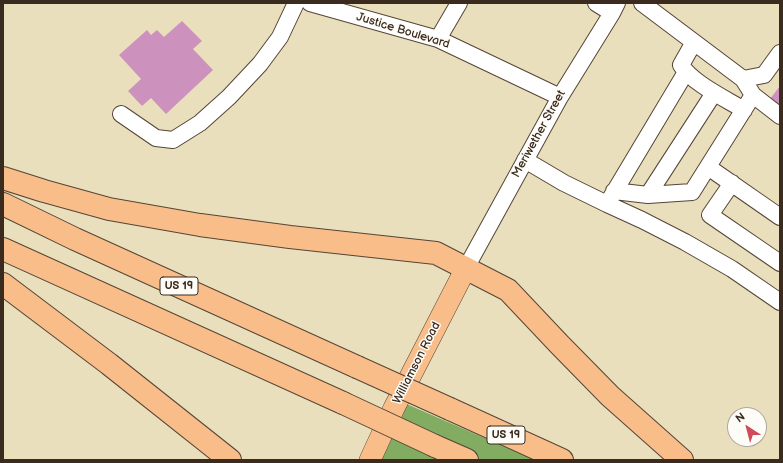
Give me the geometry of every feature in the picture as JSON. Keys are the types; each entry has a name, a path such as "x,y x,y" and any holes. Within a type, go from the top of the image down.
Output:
{"highway":[{"path":"3,178 109,209 200,225 290,237 436,253 508,290 610,396 682,460"},
{"name":"US 19","path":"3,204 75,239 562,460"},
{"path":"3,249 467,460"},
{"path":"3,284 230,460"}],"main road":[{"name":"Williamson Road","path":"370,460 394,408 466,268"}],"street":[{"path":"121,114 156,138 173,140 200,123 229,97 260,64 280,37 296,3"},
{"name":"Justice Boulevard","path":"310,3 438,39 560,97"},
{"path":"438,39 459,3"},
{"path":"596,3 615,8"},
{"path":"642,3 743,79 753,95 780,116"},
{"name":"Meriwether Street","path":"466,268 560,97 615,8"},
{"path":"694,42 681,65 686,72 714,92 744,110"},
{"path":"743,79 764,75 780,53"},
{"path":"610,198 686,72"},
{"path":"648,195 714,92"},
{"path":"610,198 692,192 753,95"},
{"path":"525,160 564,183 610,198 642,220 685,242 732,269 780,302"},
{"path":"708,167 780,217"},
{"path":"732,183 710,215 780,263"}],"green space":[{"path":"402,402 535,460 381,460"}],"building":[{"path":"182,21 202,41 193,49 213,70 166,114 151,98 142,106 128,91 141,79 119,55 147,30 151,35 157,30 164,37"},
{"path":"780,86 780,107 770,99"}]}
